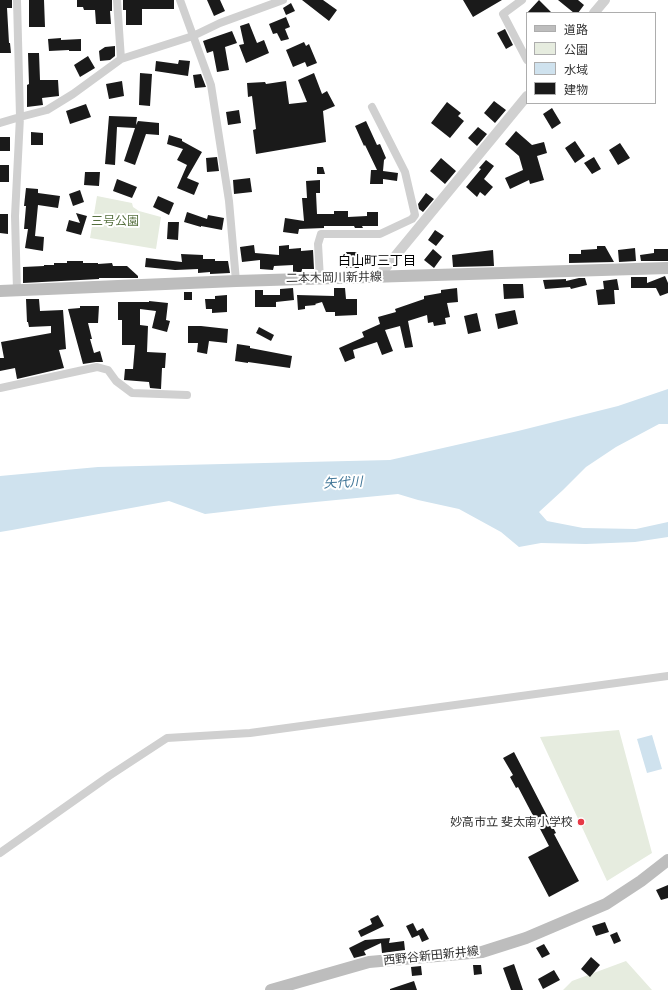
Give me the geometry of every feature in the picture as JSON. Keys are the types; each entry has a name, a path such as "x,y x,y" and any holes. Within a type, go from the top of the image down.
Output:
{"main road":[{"name":"二本木岡川新井線","path":"0,291 320,278 668,268"},
{"name":"西野谷新田新井線","path":"271,990 369,962 482,952 526,938 606,904 641,881 668,860"}],"street":[{"path":"17,0 20,116 15,216 17,291"},
{"path":"117,0 121,58"},
{"path":"180,0 211,85 229,201 236,281"},
{"path":"0,124 20,116 47,110 73,94 121,58 193,36 220,23 284,0"},
{"path":"522,0 503,14 526,58"},
{"path":"595,12 605,0"},
{"path":"378,277 526,97"},
{"path":"372,107 405,172 415,215 424,222"},
{"path":"320,278 318,244 321,234 380,234 412,219 415,215"},
{"path":"0,388 97,367 108,370 116,381 132,393 186,395"},
{"path":"0,853 109,776 167,738 250,733 668,676"}],"green space":[{"name":"三号公園","path":"97,196 132,203 133,207 139,211 161,217 156,249 90,238"},
{"path":"619,730 652,853 607,881 540,737"},
{"path":"626,961 652,990 563,990 572,981"}],"water":[{"name":"矢代川","path":"668,389 668,424 659,424 616,447 586,467 539,512 547,521 583,528 636,529 668,522 668,537 635,542 586,544 541,543 519,547 501,532 459,509 398,494 205,514 169,501 0,532 0,476 98,467 390,460 518,431 618,406"},
{"path":"652,735 662,769 647,773 637,739"}],"building":[{"path":"0,0 12,0 12,8 7,8 11,53 0,53"},
{"path":"29,0 44,0 45,27 29,27"},
{"path":"77,0 112,0 112,11 110,11 111,24 96,24 95,10 84,10 83,7 77,7"},
{"path":"123,0 174,0 174,9 142,9 142,25 126,25 126,10 123,10"},
{"path":"207,0 220,0 225,11 214,16"},
{"path":"302,0 323,0 337,10 329,21"},
{"path":"463,0 502,0 473,17"},
{"path":"539,0 551,12 528,12"},
{"path":"558,0 578,0 584,5 579,12 573,12"},
{"path":"291,3 295,11 286,15 283,8"},
{"path":"286,17 290,27 285,29 289,39 281,41 277,33 273,34 269,24"},
{"path":"249,23 257,43 264,40 269,53 246,63 239,45 244,44 240,26"},
{"path":"505,29 513,45 506,49 497,33"},
{"path":"232,31 237,43 225,47 229,70 217,72 213,51 207,53 203,41"},
{"path":"61,38 61,40 81,39 81,51 49,51 48,39"},
{"path":"304,42 306,46 309,44 317,63 307,67 305,62 293,67 286,50"},
{"path":"115,46 115,56 110,60 100,61 99,51 105,47"},
{"path":"28,53 39,53 40,80 58,80 59,96 42,98 43,105 27,107 27,85 29,84"},
{"path":"88,56 95,68 80,77 74,65"},
{"path":"179,60 190,61 188,76 155,71 156,61 178,64"},
{"path":"140,73 152,74 150,106 139,105"},
{"path":"314,73 322,94 327,91 335,106 323,111 326,142 256,154 253,130 256,129 252,96 248,97 247,83 265,82 266,84 286,81 289,104 307,102 298,80"},
{"path":"201,74 206,87 195,88 193,75"},
{"path":"122,81 124,96 109,99 106,84"},
{"path":"494,101 506,110 495,123 484,113"},
{"path":"447,102 461,113 458,116 464,121 450,138 431,123"},
{"path":"86,104 91,117 70,124 66,111"},
{"path":"552,108 561,123 552,129 543,114"},
{"path":"239,110 241,123 228,125 226,112"},
{"path":"109,116 137,117 136,125 138,121 159,123 159,135 146,134 135,165 124,161 135,128 117,127 115,165 105,164"},
{"path":"366,121 377,145 380,144 386,158 384,160 383,171 398,173 397,181 383,179 383,184 370,184 371,170 377,170 355,126"},
{"path":"478,127 487,134 477,146 468,138"},
{"path":"516,131 532,145 544,142 547,153 537,156 544,180 530,184 529,180 510,189 505,178 523,170 519,156 505,144"},
{"path":"31,132 43,133 43,145 31,145"},
{"path":"169,135 182,139 182,141 202,152 187,178 199,183 194,195 177,188 187,165 177,160 183,149 167,144"},
{"path":"0,137 10,137 10,151 0,151"},
{"path":"575,141 585,156 575,163 565,148"},
{"path":"620,143 630,158 618,165 609,150"},
{"path":"217,157 219,171 207,172 206,158"},
{"path":"594,157 601,169 592,174 584,163"},
{"path":"441,158 456,171 445,184 430,171"},
{"path":"486,160 494,166 484,179 493,187 485,196 480,192 477,197 466,187 481,169 479,168"},
{"path":"0,165 9,165 9,182 0,182"},
{"path":"317,167 323,167 325,174 317,174"},
{"path":"85,172 100,172 99,186 84,185"},
{"path":"250,178 252,192 234,194 233,180"},
{"path":"117,179 137,187 132,198 113,191"},
{"path":"320,180 320,193 316,193 317,214 334,214 334,211 348,211 348,217 367,216 367,212 378,212 378,226 362,226 363,228 355,228 354,226 324,226 324,228 299,229 298,234 283,232 285,218 304,221 302,198 307,198 306,181"},
{"path":"26,188 38,189 38,193 60,196 58,208 38,205 35,236 44,237 43,251 25,248 28,229 24,229"},
{"path":"80,190 84,202 73,206 69,194"},
{"path":"426,193 434,199 423,212 419,209 418,204"},
{"path":"158,196 174,203 169,215 153,207"},
{"path":"187,212 207,219 208,215 224,218 222,230 201,227 184,222"},
{"path":"76,213 87,216 81,235 66,231 69,220 80,223"},
{"path":"0,214 8,214 8,234 0,233"},
{"path":"168,222 179,222 178,240 167,239"},
{"path":"435,230 444,236 436,246 428,240"},
{"path":"254,245 255,253 279,255 279,246 289,245 289,249 301,248 301,251 313,250 314,269 302,269 302,272 293,272 293,265 274,266 273,270 260,269 260,260 242,262 240,247"},
{"path":"597,246 605,246 614,262 569,263 569,254 581,254 581,250 597,249"},
{"path":"635,248 636,261 619,262 618,250"},
{"path":"433,249 442,257 434,268 424,260"},
{"path":"654,249 668,249 668,261 641,261 640,255 654,253"},
{"path":"493,250 494,266 453,267 452,255"},
{"path":"346,252 358,252 359,268 346,268"},
{"path":"181,254 203,255 203,259 228,261 230,273 210,274 210,272 198,273 198,269 175,270 145,267 146,258 182,262"},
{"path":"67,261 83,261 83,263 98,264 112,263 113,266 127,266 138,276 138,278 99,278 23,283 23,267 54,265 54,263 67,263"},
{"path":"665,276 668,283 668,293 660,296 656,288 631,288 631,277 647,277 647,283"},
{"path":"585,278 587,285 571,289 570,287 545,289 543,280 566,279 566,281"},
{"path":"617,279 619,290 614,290 615,304 598,305 596,290 604,289 603,281"},
{"path":"503,284 523,284 524,298 504,299"},
{"path":"293,288 294,300 276,302 276,307 255,307 255,290 263,290 263,295 280,295 280,289"},
{"path":"334,288 345,288 346,299 357,299 357,315 335,316 335,312 326,312 322,302 315,304 316,305 305,306 305,309 298,310 297,295 334,296"},
{"path":"457,288 458,302 447,303 450,317 445,318 446,324 434,326 433,322 428,323 427,315 408,321 413,347 405,348 400,326 385,330 393,351 382,355 377,342 353,350 355,358 345,362 339,348 364,337 362,332 380,324 378,317 396,312 395,309 424,299 424,296 441,293 441,290"},
{"path":"184,292 192,292 192,300 184,300"},
{"path":"227,295 227,312 212,313 212,309 206,309 205,299 215,299 215,296"},
{"path":"26,299 39,299 40,311 63,310 66,349 59,350 64,368 17,379 15,368 0,371 0,358 4,358 1,342 51,333 51,326 29,327 27,322"},
{"path":"149,301 168,303 166,320 170,321 167,332 152,328 156,311 140,309 140,325 148,326 147,352 166,353 165,368 162,368 161,389 150,388 149,382 124,380 125,369 133,369 135,345 122,345 122,320 118,320 118,302"},
{"path":"80,306 99,306 98,323 88,323 94,353 100,351 103,362 83,364 68,309 80,308"},
{"path":"515,310 518,324 498,329 495,314"},
{"path":"477,313 481,331 468,334 464,316"},
{"path":"188,326 228,329 227,343 209,341 207,354 197,352 198,343 188,343"},
{"path":"259,327 274,335 271,341 256,333"},
{"path":"237,344 292,356 290,368 235,361"},
{"path":"514,752 579,881 549,897 528,857 549,846 518,787 516,788 510,777 513,775 503,758"},
{"path":"668,885 668,898 661,900 656,890"},
{"path":"378,915 384,926 361,937 358,931 372,924 370,919"},
{"path":"605,922 609,932 596,936 592,926"},
{"path":"413,923 417,931 423,928 429,939 422,942 419,935 412,938 406,926"},
{"path":"617,932 621,941 614,944 610,935"},
{"path":"390,938 389,943 404,941 405,950 382,953 381,943 364,951 366,955 354,958 349,948 365,940"},
{"path":"544,944 550,954 542,958 536,948"},
{"path":"591,957 600,965 590,977 581,969"},
{"path":"514,964 523,990 511,990 503,968"},
{"path":"473,965 481,965 482,974 474,975"},
{"path":"421,966 422,975 412,976 411,967"},
{"path":"554,970 560,980 543,989 538,979"},
{"path":"414,981 417,990 390,990 390,989"}],"place":[{"name":"妙高市立 斐太南小学校","path":"581,822"}],"district":[{"name":"白山町三丁目","path":"377,261"}]}
